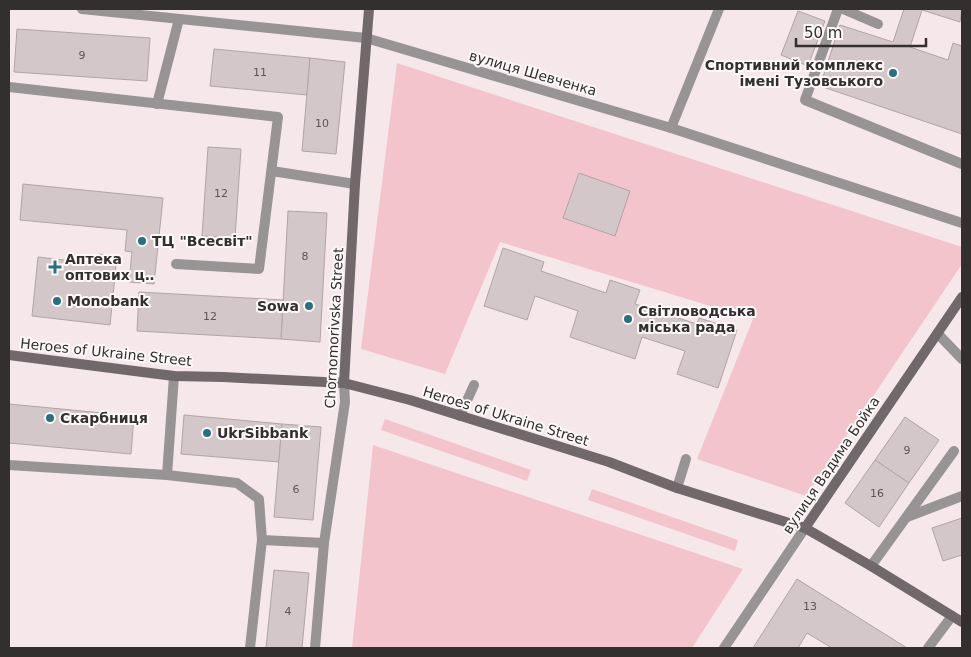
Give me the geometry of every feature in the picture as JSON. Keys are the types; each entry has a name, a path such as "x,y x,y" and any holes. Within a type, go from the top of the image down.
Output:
{"main road":[{"name":"Chornomorivska Street","path":"344,383 355,184 369,9"},
{"name":"вулиця Вадима Бойка","path":"804,528 962,297"},
{"name":"Heroes of Ukraine Street","path":"9,355 174,376 344,383 410,400 609,462 677,488 804,528 872,566 962,622"}],"street":[{"name":"вулиця Шевченка","path":"82,9 366,38 671,128 962,223"},
{"path":"671,128 719,9"},
{"path":"838,9 806,100 962,164"},
{"path":"843,9 878,24"},
{"path":"157,104 179,19"},
{"path":"9,88 278,117 259,269 176,264"},
{"path":"272,171 355,184"},
{"path":"938,334 962,359"},
{"path":"167,475 174,376"},
{"name":"Chornomorivska Street","path":"315,648 324,543 345,402 344,383"},
{"path":"460,416 474,385"},
{"path":"872,566 954,451"},
{"path":"677,488 686,459"},
{"path":"9,465 167,475 237,483 259,499 262,540 250,648"},
{"path":"906,518 962,496"},
{"name":"вулиця Вадима Бойка","path":"724,648 804,528"},
{"path":"262,540 324,543"},
{"path":"928,648 952,616"}],"shaded area":[{"path":"397,63 962,247 962,264 806,496 697,459 753,319 500,242 445,374 361,349"},
{"path":"385,419 531,470 527,481 381,430"},
{"path":"373,445 743,569 692,648 352,648"},
{"path":"592,489 738,540 735,551 588,500"}],"building":[{"name":"Спортивний комплекс імені Тузовського","path":"904,9 962,9 960,22 922,10 910,47 948,60 953,43 962,46 962,134 820,86 840,25 893,42"},
{"path":"798,11 825,21 808,66 781,55"},
{"path":"17,29 150,38 147,81 14,72"},
{"path":"214,49 310,58 307,95 210,86"},
{"path":"310,58 345,62 336,154 302,151"},
{"path":"208,147 241,149 235,238 202,236"},
{"path":"579,173 630,191 615,236 563,218"},
{"name":"ТЦ \"Всесвіт\"","path":"23,184 163,198 154,284 129,282 132,252 125,251 127,230 20,220"},
{"path":"288,211 327,213 320,342 281,339"},
{"name":"Світловодська міська рада","path":"503,248 544,262 541,271 606,293 610,280 640,290 635,304 697,324 699,318 737,330 718,388 677,374 685,351 642,337 635,359 570,337 578,311 535,296 527,320 484,306"},
{"name":"ТЦ \"Всесвіт\"","path":"99,254 117,256 110,325 32,316 38,257 98,264"},
{"path":"139,292 283,300 281,339 137,331"},
{"path":"9,404 134,416 131,454 9,443"},
{"path":"184,415 282,424 279,462 181,454"},
{"path":"905,417 939,440 909,483 875,460"},
{"path":"282,424 321,427 313,520 274,517"},
{"path":"875,460 909,483 879,527 845,503"},
{"path":"962,518 962,555 943,561 932,528"},
{"path":"274,570 309,573 302,648 266,648"},
{"path":"797,579 907,648 832,648 807,633 798,648 753,648"}],"place":[{"name":"Спортивний комплекс імені Тузовського","path":"893,73"},
{"name":"ТЦ \"Всесвіт\"","path":"142,241"},
{"name":"Аптека оптових ц‥","path":"55,267"},
{"name":"Monobank","path":"57,301"},
{"name":"Sowa","path":"309,306"},
{"name":"Світловодська міська рада","path":"628,319"},
{"name":"Скарбниця","path":"50,418"},
{"name":"UkrSibbank","path":"207,433"}]}
